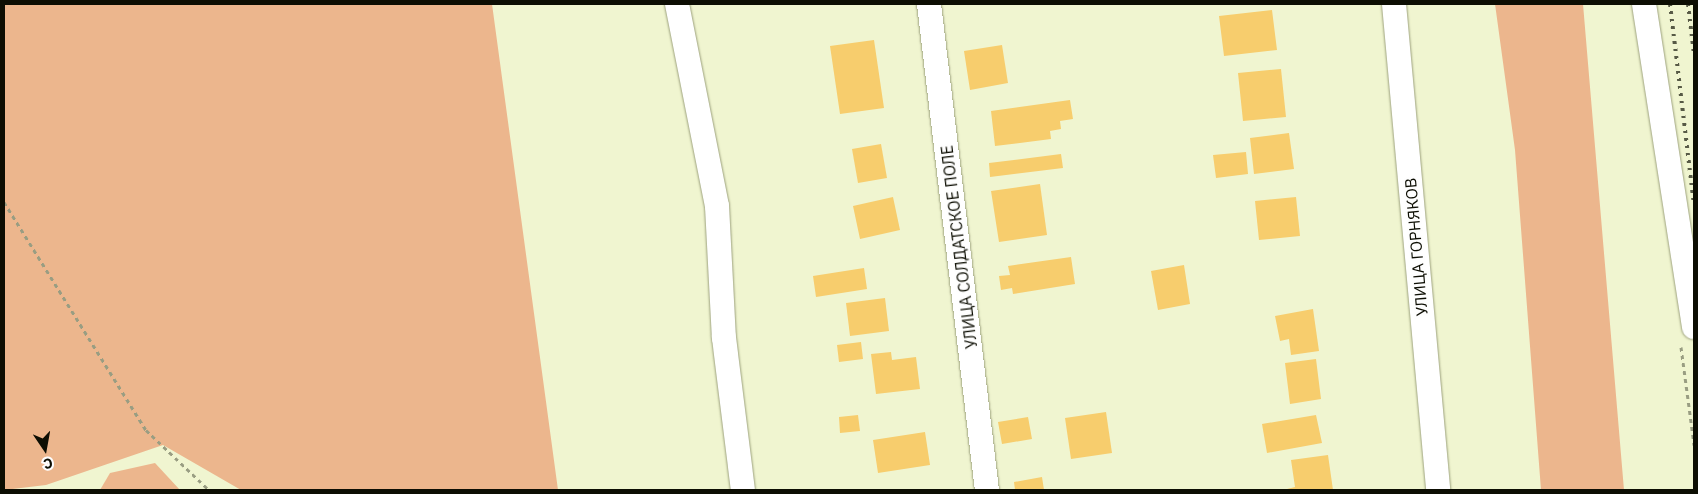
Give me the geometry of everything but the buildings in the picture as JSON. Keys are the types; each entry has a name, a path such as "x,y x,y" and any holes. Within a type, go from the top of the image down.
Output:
{"street":[{"path":"677,4 717,206 724,338 743,490"},
{"name":"УЛИЦА СОЛДАТСКОЕ ПОЛЕ","path":"929,4 987,490"},
{"name":"УЛИЦА ГОРНЯКОВ","path":"1394,4 1438,490"},
{"path":"1644,4 1694,327"}],"path":[{"path":"4,202 146,430 210,490"}],"shaded area":[{"path":"4,4 492,4 558,490 241,490 163,445 46,485 4,490"},
{"path":"1495,4 1583,4 1624,490 1541,490 1515,150"},
{"path":"155,463 180,490 100,490 110,473"}],"railway":[{"path":"1670,4 1694,205"},
{"path":"1688,4 1694,54"}]}
